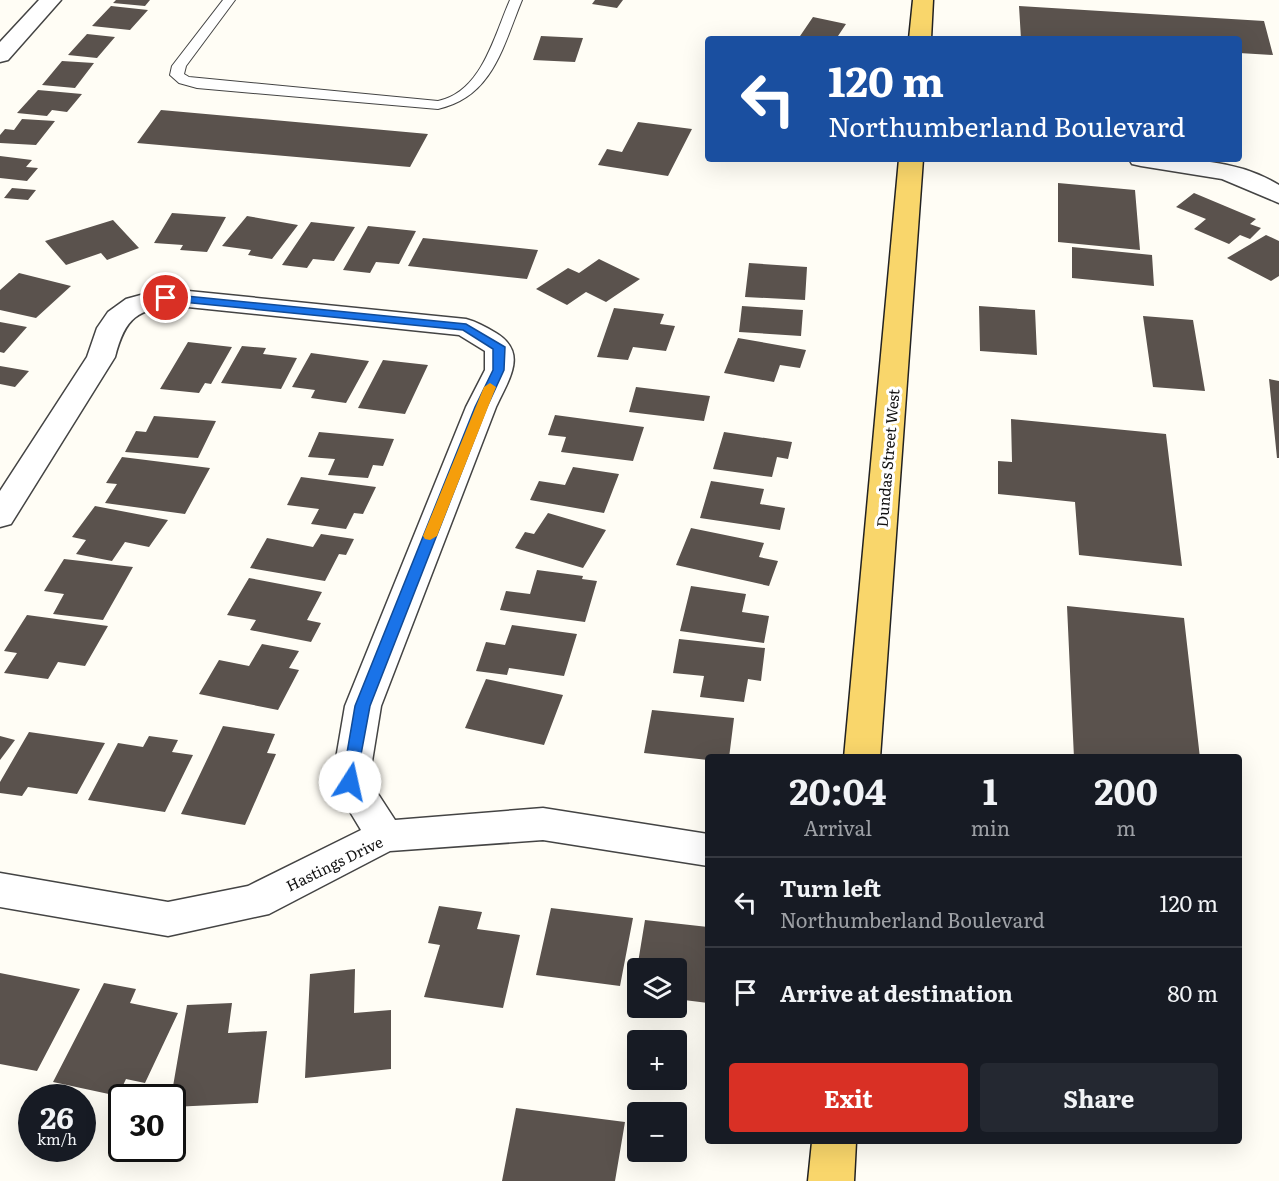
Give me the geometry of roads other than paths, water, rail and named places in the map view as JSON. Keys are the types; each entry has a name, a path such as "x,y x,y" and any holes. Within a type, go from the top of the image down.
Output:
{"main road":[{"path":"920,36 923,0"},
{"name":"Dundas Street West","path":"862,754 911,162"},
{"path":"831,1181 834,1144"}],"street":[{"path":"0,55 51,0"},
{"path":"1159,162 1224,173 1249,180 1279,196"},
{"path":"0,516 92,373 116,317 134,305 154,298 178,298 466,327 499,347 499,370 481,407 363,706 350,782 385,836"},
{"name":"Hastings Drive","path":"0,890 168,919 255,902 385,836 543,824 705,850"}],"lane":[{"path":"229,0 179,66 177,75 179,78 197,84 438,105 453,103 472,91 483,75 516,0"}]}
